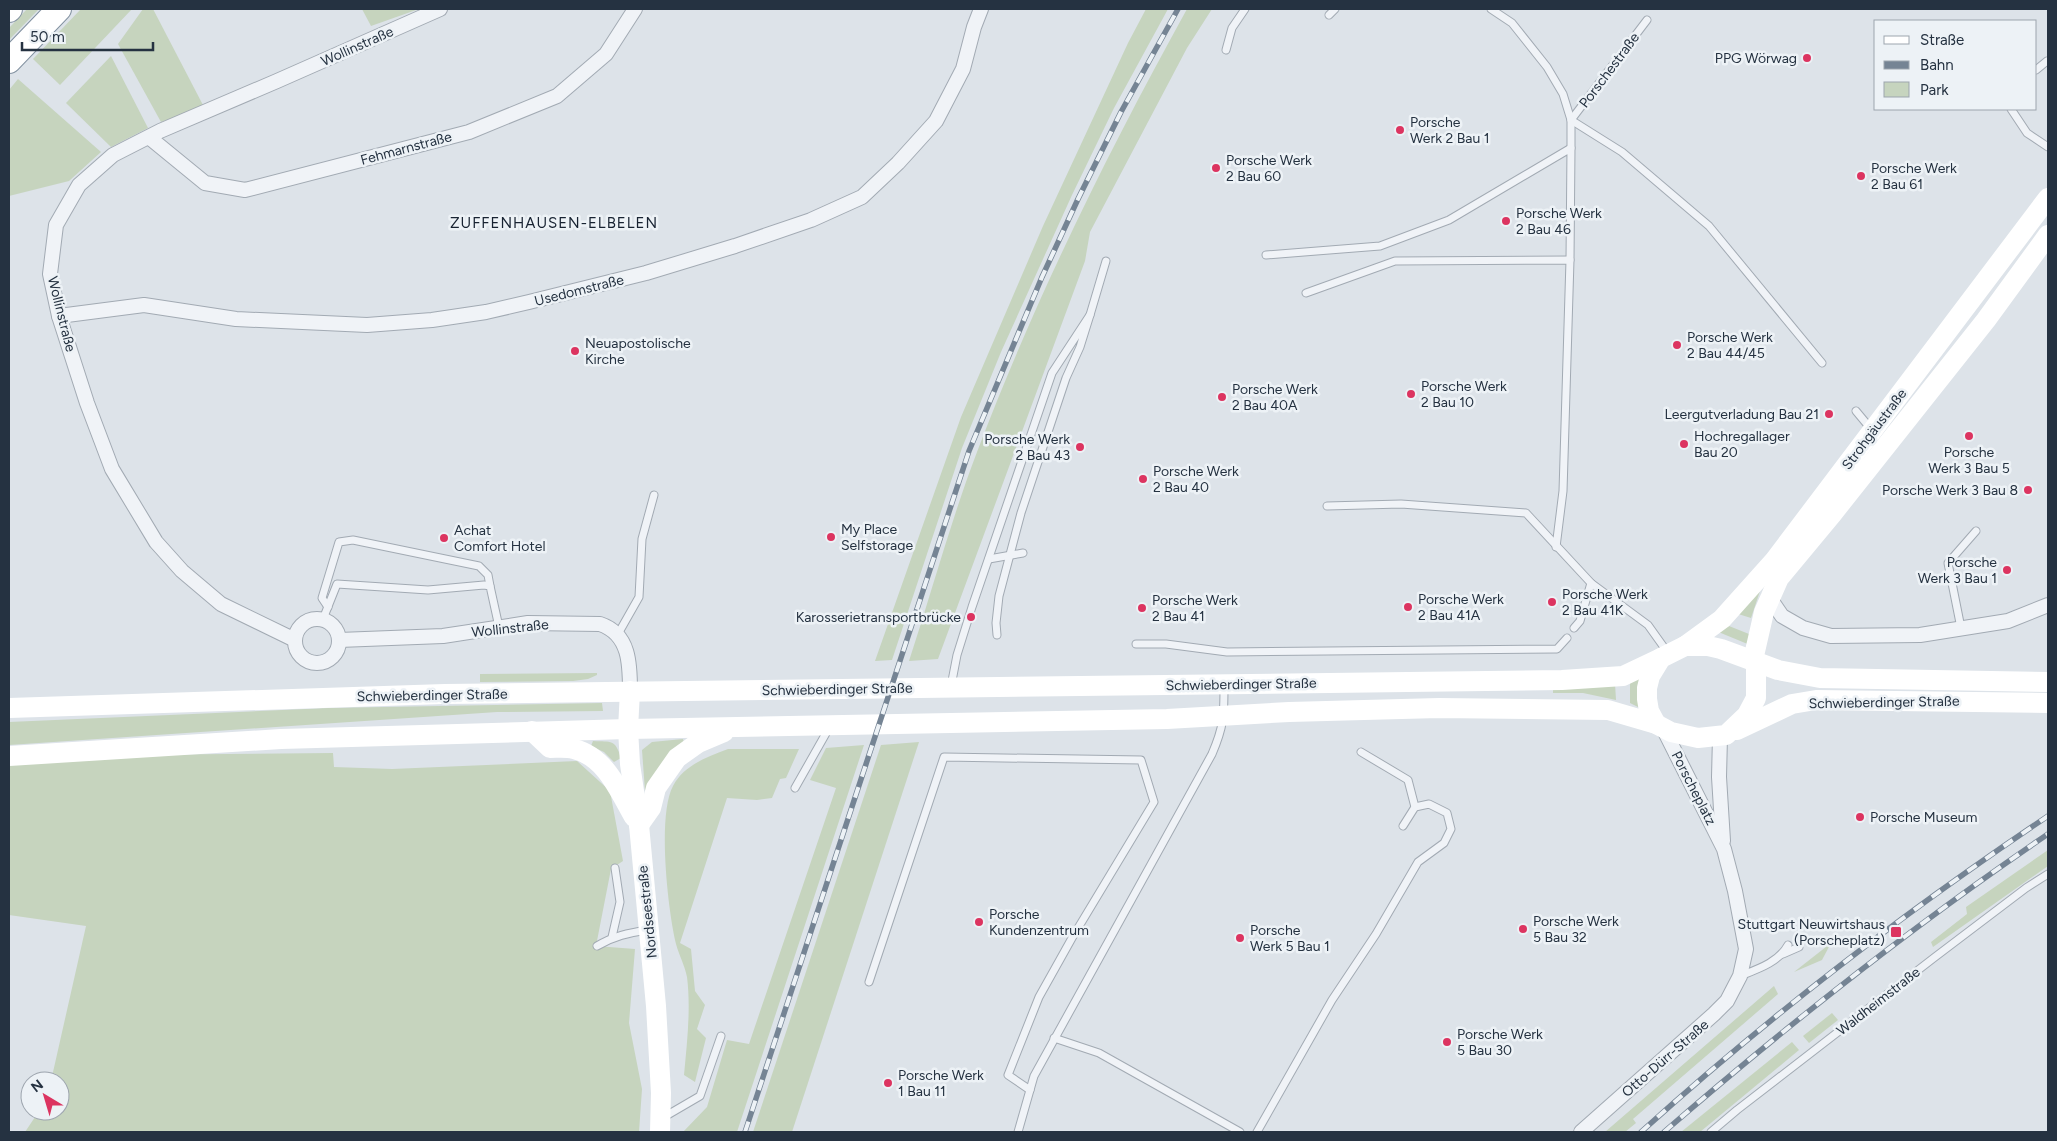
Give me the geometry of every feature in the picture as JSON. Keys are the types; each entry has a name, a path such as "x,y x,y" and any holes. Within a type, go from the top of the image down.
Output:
{"highway":[{"path":"9,61 59,9"}],"main road":[{"name":"Strohgäustraße","path":"1754,662 1764,612 1779,578 1881,437 2048,198"},
{"name":"Strohgäustraße","path":"1671,653 1707,631 1733,608 1881,437 1986,320 2048,235"},
{"path":"1671,653 1715,647 1754,662 1756,698 1747,715 1723,736"},
{"name":"Schwieberdinger Straße","path":"9,708 387,696 1562,680 1623,676 1671,653"},
{"name":"Porscheplatz","path":"1671,653 1650,676 1647,688 1649,711 1659,726 1686,737 1723,736"},
{"name":"Schwieberdinger Straße","path":"1754,662 1778,670 1820,678 2048,682"},
{"name":"Nordseestraße","path":"630,692 628,729 630,764 639,825 658,1034 661,1125"},
{"name":"Schwieberdinger Straße","path":"1723,736 1792,704 1816,700 2048,703"},
{"name":"Schwieberdinger Straße","path":"9,756 281,739 532,731 1158,719 1439,708 1571,708 1608,710 1659,726"},
{"path":"532,731 550,748 572,748 587,753 598,760 607,771 639,825 651,808 656,788 677,758 698,743 735,727"}],"street":[{"name":"Wollinstraße","path":"295,640 221,604 182,570 156,542 112,469 87,403 60,316 50,274 56,225 79,185 113,155 150,138 160,131 440,9"},
{"name":"Fehmarnstraße","path":"150,138 205,183 245,190 469,132 557,96 606,54 635,9"},
{"name":"Usedomstraße","path":"60,316 144,304 236,319 367,326 432,320 486,312 529,302 646,273 735,246 811,220 862,197 898,163 936,121 963,69 974,27 981,9"},
{"path":"1769,597 1782,616 1803,628 1831,636 1920,635 2008,621 2048,605"},
{"path":"326,613 338,632 337,650 323,662 312,662 302,656 296,649 296,632 302,624 326,613"},
{"name":"Wollinstraße","path":"339,640 443,636 528,623 600,624 610,627 618,634"},
{"path":"618,634 626,648 630,692"},
{"name":"Porscheplatz","path":"1659,726 1724,849"},
{"name":"Porscheplatz","path":"1723,736 1719,777 1724,849 1735,891 1746,949 1740,976"},
{"name":"Otto-Dürr-Straße","path":"1581,1132 1714,1014 1727,1001 1740,976"}],"lane":[{"path":"1226,50 1232,28 1245,9"},
{"path":"1329,15 1335,9"},
{"path":"1491,9 1512,23 1547,67 1563,94 1571,120 1570,260 1563,491 1556,547"},
{"name":"Porschestraße","path":"1571,120 1647,20"},
{"path":"2037,69 2048,61"},
{"path":"2012,110 2027,134 2048,146"},
{"path":"1571,120 1622,152 1709,226 1822,362"},
{"path":"1266,255 1380,246 1449,220 1571,148"},
{"path":"1306,293 1395,261 1570,260"},
{"path":"997,635 996,623 999,596 1021,513 1066,378 1080,348 1106,261"},
{"path":"951,688 957,655 1052,373 1090,314"},
{"path":"1856,411 1881,437"},
{"path":"618,634 639,597 642,539 654,495"},
{"path":"1327,506 1401,504 1526,513 1591,583 1648,625 1671,653"},
{"path":"1961,628 1948,564 1976,531"},
{"path":"326,613 322,598 339,542 353,540 479,566 488,575 499,627"},
{"path":"989,559 1024,553"},
{"path":"1574,628 1580,621 1591,583"},
{"path":"326,613 337,584 428,590 490,586"},
{"path":"1136,644 1166,644 1227,652 1557,649 1567,638"},
{"path":"1018,1132 1034,1076 1212,754 1222,731 1224,685"},
{"path":"795,788 831,725"},
{"path":"1362,752 1408,780 1415,806 1404,826"},
{"path":"869,982 944,757 1141,760 1154,802 1072,938 1039,997 1008,1075 1030,1090"},
{"path":"1257,1132 1332,1000 1376,934 1418,862 1444,844 1451,829 1447,813 1429,804 1415,806"},
{"path":"612,937 620,902 615,868"},
{"name":"Waldheimstraße","path":"1711,1132 1912,974 2026,888 2048,874"},
{"path":"597,946 612,937 628,932 649,930"},
{"path":"1783,954 1788,945"},
{"path":"1740,976 1761,968 1783,954 1799,948"},
{"path":"661,1125 700,1096 721,1036"},
{"path":"1054,1038 1099,1053 1240,1132"}],"green space":[{"path":"27,9 39,9 9,40 9,28"},
{"path":"81,9 132,9 60,85 33,59"},
{"path":"143,9 153,9 204,107 161,122 118,44"},
{"path":"362,9 419,9 371,26"},
{"path":"1146,9 1168,9 1114,108 1072,195 1001,352 962,448 892,660 875,661 961,417 1043,226 1128,43"},
{"path":"1187,9 1212,9 1187,48 1090,232 1085,261 938,659 909,661 950,530 977,452 1023,338 1101,172"},
{"path":"111,56 148,128 111,147 66,103"},
{"path":"18,79 101,152 69,181 9,196 9,90"},
{"path":"1761,588 1751,618 1735,613"},
{"path":"1724,624 1749,634 1750,645 1716,631"},
{"path":"597,673 597,675 588,679 573,681 480,682 480,674"},
{"path":"1640,675 1640,708 1630,703 1630,678"},
{"path":"1615,683 1616,700 1583,693 1553,693 1553,689"},
{"path":"602,703 603,711 497,712 9,745 9,722 328,708"},
{"path":"683,739 684,743 650,790 645,791 642,750 652,742"},
{"path":"593,741 612,743 617,747 621,758 614,762 604,752 591,746"},
{"path":"919,742 792,1132 753,1132 881,745"},
{"path":"864,745 737,1132 683,1132 707,1107 727,1040 749,1044 836,788 810,780 826,748"},
{"path":"728,749 799,749 786,778 780,779 772,798 757,800 727,798 680,943 691,949 695,991 705,1005 697,1029 706,1038 695,1082 684,1075 689,1001 687,977 676,944 667,887 666,819 668,800 673,786 683,772 712,755"},
{"path":"333,753 334,767 392,769 577,761 610,791 623,861 611,869 596,946 635,949 629,1023 642,1089 639,1132 25,1132 32,1121 70,1121 70,1071 53,1071 86,926 9,915 9,756"},
{"path":"2048,850 2048,866 1933,947 1931,942 1967,914 1966,907"},
{"path":"1831,943 1822,960 1794,972"},
{"path":"1774,986 1778,994 1633,1119 1636,1123 1625,1132 1605,1132"},
{"path":"1832,1013 1838,1020 1809,1043 1803,1036"},
{"path":"1792,1042 1799,1050 1700,1132 1681,1132"}],"railway":[{"path":"745,1132 969,451 1042,277 1078,199 1121,112 1178,9"},
{"path":"1641,1132 1689,1089 1838,967 1942,890 2048,816"},
{"path":"1664,1132 1710,1092 1852,977 1949,904 2048,834"}],"place":[{"name":"PPG Wörwag","path":"1807,58"},
{"name":"Porsche Werk 2 Bau 1","path":"1400,130"},
{"name":"Porsche Werk 2 Bau 60","path":"1216,168"},
{"name":"Porsche Werk 2 Bau 61","path":"1861,176"},
{"name":"Porsche Werk 2 Bau 46","path":"1506,221"},
{"name":"Porsche Werk 2 Bau 44/45","path":"1677,345"},
{"name":"Neuapostolische Kirche","path":"575,351"},
{"name":"Porsche Werk 2 Bau 10","path":"1411,394"},
{"name":"Porsche Werk 2 Bau 40A","path":"1222,397"},
{"name":"Leergutverladung Bau 21","path":"1829,414"},
{"name":"Porsche Werk 3 Bau 5","path":"1969,436"},
{"name":"Hochregallager Bau 20","path":"1684,444"},
{"name":"Porsche Werk 2 Bau 43","path":"1080,447"},
{"name":"Porsche Werk 2 Bau 40","path":"1143,479"},
{"name":"Porsche Werk 3 Bau 8","path":"2028,490"},
{"name":"My Place Selfstorage","path":"831,537"},
{"name":"Achat Comfort Hotel","path":"444,538"},
{"name":"Porsche Werk 3 Bau 1","path":"2007,570"},
{"name":"Porsche Werk 2 Bau 41K","path":"1552,602"},
{"name":"Porsche Werk 2 Bau 41A","path":"1408,607"},
{"name":"Porsche Werk 2 Bau 41","path":"1142,608"},
{"name":"Karosserietransportbrücke","path":"971,617"},
{"name":"Porsche Museum","path":"1860,817"},
{"name":"Porsche Kundenzentrum","path":"979,922"},
{"name":"Porsche Werk 5 Bau 32","path":"1523,929"},
{"name":"Stuttgart Neuwirtshaus (Porscheplatz)","path":"1896,932"},
{"name":"Porsche Werk 5 Bau 1","path":"1240,938"},
{"name":"Porsche Werk 5 Bau 30","path":"1447,1042"},
{"name":"Porsche Werk 1 Bau 11","path":"888,1083"}],"district":[{"name":"ZUFFENHAUSEN-ELBELEN","path":"554,223"}]}
